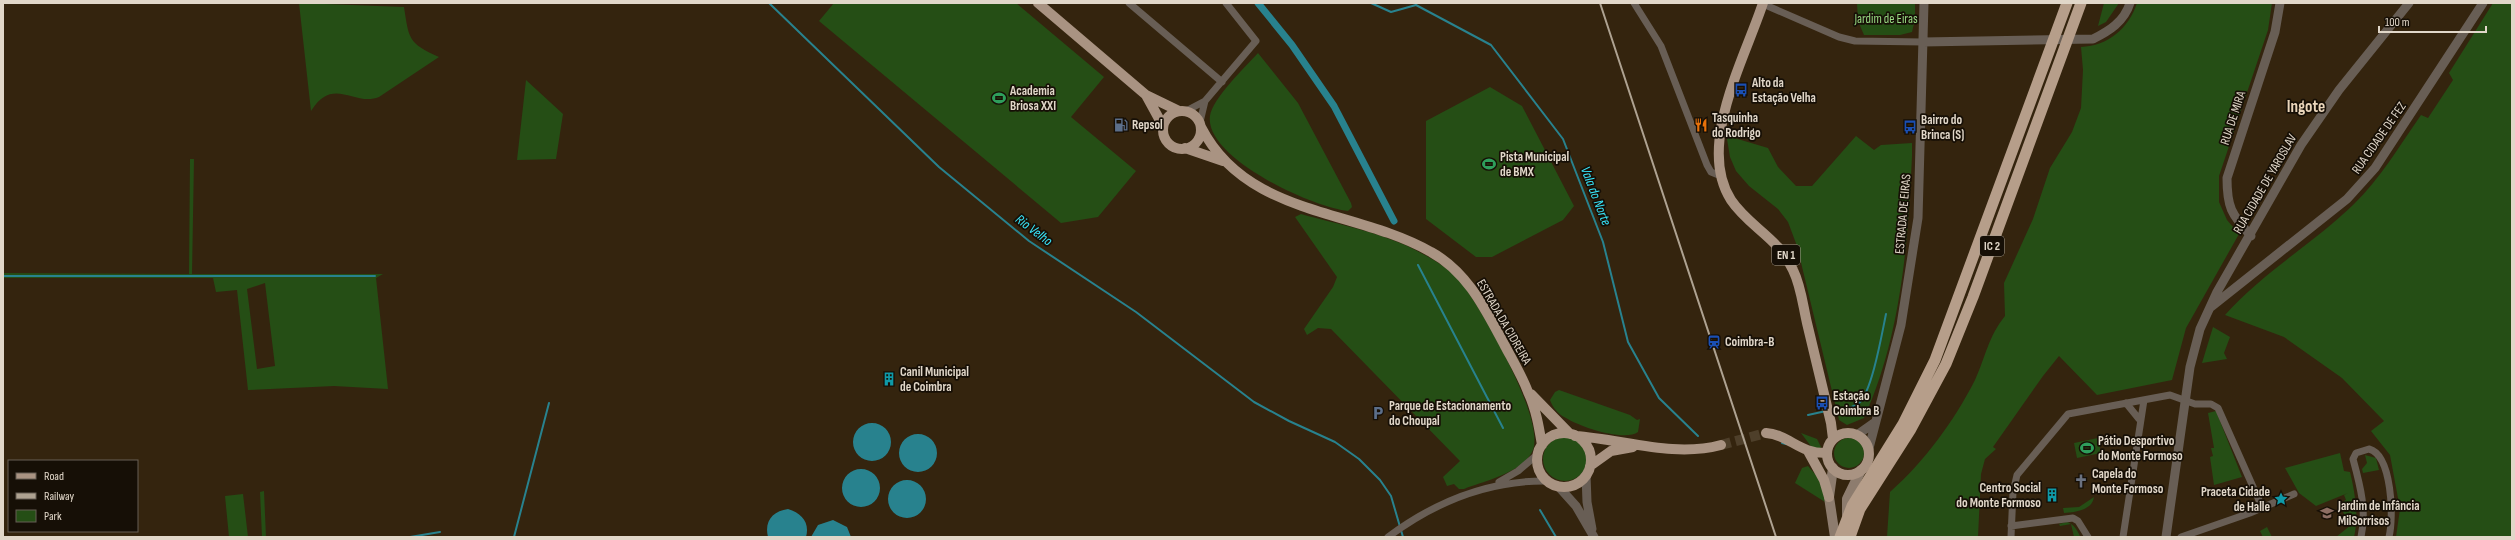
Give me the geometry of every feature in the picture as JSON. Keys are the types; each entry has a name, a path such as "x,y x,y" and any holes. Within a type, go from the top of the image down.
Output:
{"highway":[{"name":"IC 2","path":"1840,537 1852,506 1907,427 1935,360 2048,59 2067,3"},
{"name":"IC 2","path":"1851,537 1860,509 1907,427 1946,364 2062,59 2081,3"}],"main road":[{"path":"1038,3 1146,95 1183,111 1192,113 1200,124 1210,144 1224,161"},
{"name":"EN 1","path":"1763,3 1725,111 1718,155 1721,176 1732,201 1778,245 1788,260 1800,293 1831,421 1833,439"},
{"path":"1146,95 1164,126"},
{"path":"1183,111 1169,116 1164,126 1163,133 1168,143 1178,148 1185,148 1224,161"},
{"path":"1185,148 1196,143 1201,133 1200,124"},
{"name":"ESTRADA DA CIDREIRA","path":"1224,161 1262,189 1281,200 1396,236 1432,252 1462,277 1486,310 1529,392 1540,450 1539,469 1548,481"},
{"name":"ESTRADA DA CIDREIRA","path":"1529,392 1588,448 1588,471"},
{"path":"1831,421 1842,434"},
{"path":"1766,433 1777,435 1810,455 1832,466 1838,472 1850,475 1861,470"},
{"path":"1540,450 1558,434 1642,445 1694,449 1721,445"},
{"path":"1829,497 1832,466 1827,452 1833,439 1842,434 1857,435 1869,448 1868,460 1861,470 1848,499 1847,511 1851,537"},
{"path":"1548,481 1558,486 1577,484 1588,471 1611,452 1642,445"},
{"path":"1810,455 1827,452"},
{"path":"1810,455 1824,480 1829,497 1835,537"}],"street":[{"path":"1129,3 1222,82"},
{"path":"1183,111 1205,101 1256,41 1226,3"},
{"path":"1634,3 1661,46 1711,172 1721,176"},
{"path":"1763,3 1839,37 1855,41 1923,42 2093,39 2112,29 2127,11 2130,3"},
{"name":"ESTRADA DE EIRAS","path":"1869,448 1874,423 1901,325 1918,218 1924,3"},
{"name":"RUA DE MIRA","path":"2251,236 2233,216 2227,201 2226,178 2275,32 2280,3"},
{"name":"RUA CIDADE DE YAROSLAV","path":"2166,537 2185,400 2194,345 2200,329 2217,292 2251,236 2306,138 2339,90 2409,3"},
{"name":"RUA CIDADE DE FEZ","path":"2211,307 2364,182 2416,108 2483,3"},
{"path":"1200,124 1205,101"},
{"path":"2011,537 2013,492 2017,475 2068,414 2170,394 2195,404 2211,404 2218,408 2262,507"},
{"path":"2123,537 2139,419 2144,400"},
{"path":"2126,403 2139,419"},
{"path":"1857,435 1874,423"},
{"path":"2361,537 2364,522 2363,501 2354,459 2356,453 2368,449 2378,453 2382,462 2391,503 2392,522 2389,537"},
{"path":"1389,536 1409,521 1495,484 1518,471 1540,450"},
{"path":"1588,471 1587,502 1594,537"},
{"path":"1495,484 1521,481 1548,481"},
{"path":"1558,486 1576,506 1594,537"},
{"path":"2181,537 2294,494"},
{"path":"2011,526 2073,518 2078,521 2088,537"}],"green space":[{"path":"299,3 404,7 407,26 412,39 421,48 439,57 379,97 370,99 336,93 327,95 319,100 311,111"},
{"name":"Academia Briosa XXI","path":"834,3 1016,3 1104,77 1071,117 1136,171 1098,217 1061,223 819,21"},
{"name":"Jardim de Eiras","path":"1857,3 1915,3 1915,19 1912,32 1900,35 1864,35 1858,21"},
{"path":"2104,3 2119,3 2106,22 2098,26"},
{"path":"2137,3 2272,3 2268,30 2219,176 2219,202 2227,220 2239,234 2186,328 2172,380 2097,395 2059,356 2043,376 1993,447 1996,449 1985,459 1981,474 1978,537 1887,537 1890,492 1927,454 1958,410 1975,380 1995,331 2005,316 2004,283 2033,219 2050,168 2072,132 2081,108 2083,70 2081,47 2100,43 2116,34 2129,20"},
{"path":"2493,3 2512,3 2512,537 2396,537 2400,509 2390,455 2371,431 2384,421 2342,378 2284,337 2225,315 2255,285 2322,232 2354,204 2372,184 2421,115 2428,118 2453,80 2449,73"},
{"path":"1258,53 1298,103 1351,203 1352,207 1348,211 1332,208 1311,201 1264,178 1242,164 1224,148 1213,132 1210,116 1212,109 1230,83"},
{"path":"526,80 563,114 556,159 517,160"},
{"name":"Pista Municipal de BMX","path":"1490,87 1522,106 1574,206 1563,220 1492,257 1476,257 1426,219 1426,121"},
{"path":"1856,136 1874,150 1881,145 1912,143 1912,156 1905,256 1887,355 1877,387 1864,418 1847,425 1839,420 1797,246 1788,222 1778,209 1749,186 1736,171 1730,157 1727,139 1731,137 1768,148 1778,167 1796,186 1812,186"},
{"path":"190,159 194,159 192,274 383,274 376,278 388,389 334,386 248,390 237,290 216,292 213,278 3,278 3,273 189,274","holes":["265,283 275,366 257,369 247,289"]},
{"path":"1301,214 1362,230 1392,240 1442,265 1461,282 1483,315 1522,392 1530,417 1534,437 1532,452 1520,466 1502,475 1464,489 1459,489 1454,484 1447,486 1443,477 1460,461 1331,329 1318,328 1307,335 1304,329 1333,287 1337,277 1295,217"},
{"path":"2213,327 2230,337 2224,353 2227,359 2202,363"},
{"path":"1559,390 1630,415 1637,420 1640,419 1638,432 1632,435 1613,434 1592,429 1573,422 1558,413 1551,403 1550,400 1555,392"},
{"path":"2216,411 2242,477 2214,485 2210,457 2213,456 2211,448 2214,448 2208,413"},
{"path":"1801,433 1817,439 1821,447 1819,450 1813,449"},
{"path":"1565,437 1577,441 1583,447 1587,459 1583,471 1577,477 1565,481 1553,477 1547,471 1543,459 1547,447 1553,441"},
{"path":"1849,438 1860,442 1864,453 1860,464 1849,468 1838,464 1834,453 1838,442"},
{"name":"Pátio Desportivo do Monte Formoso","path":"2098,438 2101,453 2077,458 2074,443"},
{"path":"2340,453 2344,471 2350,472 2356,504 2354,537 2336,537 2351,525 2338,504 2346,500 2344,495 2348,493 2316,506 2299,493 2285,468"},
{"path":"2365,455 2376,458 2379,470 2363,473 2362,469 2367,463"},
{"path":"1808,466 1821,481 1825,502 1795,483 1802,468"},
{"path":"264,491 266,537 262,537 260,492"},
{"path":"243,494 248,537 229,537 225,496"},
{"path":"2094,497 2093,502 2086,508 2064,513 2063,508 2079,507"},
{"path":"2067,522 2072,524 2080,536 2074,537 2071,524 2060,526 2059,524"},
{"path":"2267,527 2272,537 2263,537 2260,531"}],"water":[{"path":"868,423 876,423 886,428 890,435 890,449 886,456 876,461 868,461 858,456 856,453 853,446 853,438 858,428 861,426"},
{"path":"914,434 922,434 932,439 936,446 936,460 932,467 922,472 914,472 904,467 902,464 899,457 899,449 904,439 907,437"},
{"path":"857,469 865,469 875,474 879,481 879,495 875,502 865,507 857,507 847,502 845,499 842,492 842,484 847,474 850,472"},
{"path":"903,480 911,480 921,485 925,492 925,506 921,513 911,518 903,518 893,513 891,510 888,503 888,495 893,485 896,483"},
{"path":"788,509 797,513 804,519 807,527 806,537 768,537 767,526 771,518 778,512"},
{"path":"833,520 847,527 851,537 811,537 818,525"}],"waterway":[{"name":"Rio Velho","path":"769,3 939,167 1029,241 1136,312 1254,402 1289,421 1335,442 1359,459 1380,480 1391,496 1403,537"},
{"path":"1258,3 1292,45 1334,106 1394,221"},
{"name":"Vala do Norte","path":"1371,3 1391,12 1416,5 1491,45 1563,139 1603,242 1628,342 1659,398 1698,436"},
{"path":"1418,265 1503,428"},
{"path":"3,276 375,276"},
{"path":"1832,410 1856,405 1864,397 1876,362 1886,314"},
{"path":"514,537 549,403"},
{"path":"1808,415 1826,411"},
{"path":"1782,443 1786,444"},
{"path":"1540,510 1556,537"},
{"path":"410,537 440,532"}],"tunnel":[{"path":"1721,445 1766,433"}],"railway":[{"path":"1600,3 1776,537"}],"place":[{"name":"Alto da Estação Velha","path":"1741,90"},
{"name":"Academia Briosa XXI","path":"999,98"},
{"name":"Repsol","path":"1121,125"},
{"name":"Tasquinha do Rodrigo","path":"1701,125"},
{"name":"Bairro do Brinca (S)","path":"1910,127"},
{"name":"Pista Municipal de BMX","path":"1489,164"},
{"name":"Coimbra-B","path":"1714,342"},
{"name":"Canil Municipal de Coimbra","path":"889,379"},
{"name":"Estação Coimbra B","path":"1822,403"},
{"name":"Parque de Estacionamento do Choupal","path":"1378,413"},
{"name":"Pátio Desportivo do Monte Formoso","path":"2087,448"},
{"name":"Capela do Monte Formoso","path":"2081,481"},
{"name":"Centro Social do Monte Formoso","path":"2052,495"},
{"name":"Praceta Cidade de Halle","path":"2281,499"},
{"name":"Jardim de Infância MilSorrisos","path":"2327,513"}],"district":[{"name":"Ingote","path":"2306,107"}]}
